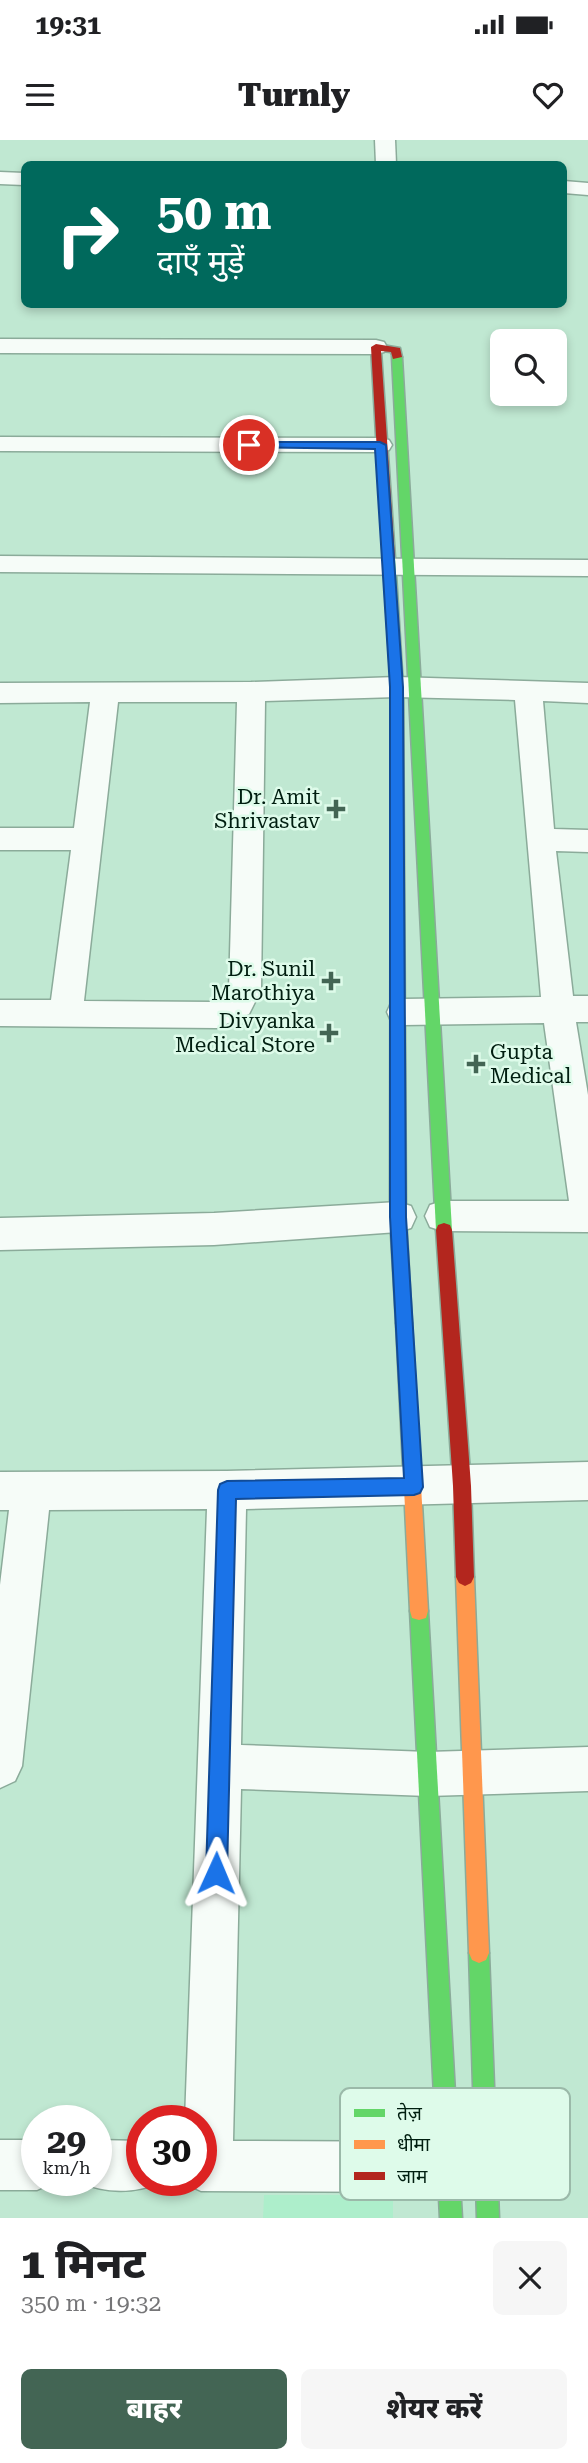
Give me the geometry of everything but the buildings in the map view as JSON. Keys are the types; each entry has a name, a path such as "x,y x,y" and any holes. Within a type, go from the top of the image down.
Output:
{"street":[{"path":"385,140 386,161"},
{"path":"0,178 21,178"},
{"path":"567,187 588,188"},
{"path":"0,346 376,346 396,350 398,567 432,1012 462,1486 473,1771 474,2088"},
{"path":"376,346 380,445 398,567"},
{"path":"0,444 380,445"},
{"path":"0,564 588,568"},
{"path":"406,687 398,1012 398,1217 428,1774 463,2088"},
{"path":"0,693 250,692 406,687 588,693"},
{"path":"0,1013 217,1015 238,1005 245,990 250,692"},
{"path":"528,693 540,840 573,1009 588,1208"},
{"path":"66,1014 105,694"},
{"path":"0,839 87,839"},
{"path":"540,840 588,841"},
{"path":"398,1012 573,1009"},
{"path":"443,1216 588,1217"},
{"path":"0,1234 214,1229 398,1217"},
{"path":"0,1766 16,1491 414,1487 588,1481"},
{"path":"207,2105 227,1490"},
{"path":"219,1766 428,1774 588,1769"},
{"path":"0,2165 21,2165"},
{"path":"217,2167 340,2177"},
{"path":"451,2218 465,2200"}],"shaded area":[{"path":"264,2195 340,2195 340,2200 393,2200 393,2218 263,2218"}],"traffic: fast":[{"path":"397,357 444,1230"},
{"path":"389,558 397,687 398,1217 404,1323"},
{"path":"419,1611 444,2088"},
{"path":"479,1953 484,2088"},
{"path":"450,2200 451,2218"},
{"path":"487,2200 488,2218"}],"traffic: slow":[{"path":"404,1323 419,1611"},
{"path":"465,1577 479,1953"}],"traffic: jam":[{"path":"389,558 376,347 396,350 397,357"},
{"path":"444,1230 462,1486 465,1577"}],"place":[{"name":"Dr. Amit Shrivastav","path":"336,809"},
{"name":"Dr. Sunil Marothiya","path":"331,981"},
{"name":"Divyanka Medical Store","path":"329,1033"},
{"name":"Gupta Medical","path":"476,1064"}],"route":[{"path":"216,1873 227,1490 414,1487 398,1217 397,687 380,445 249,445"}]}
